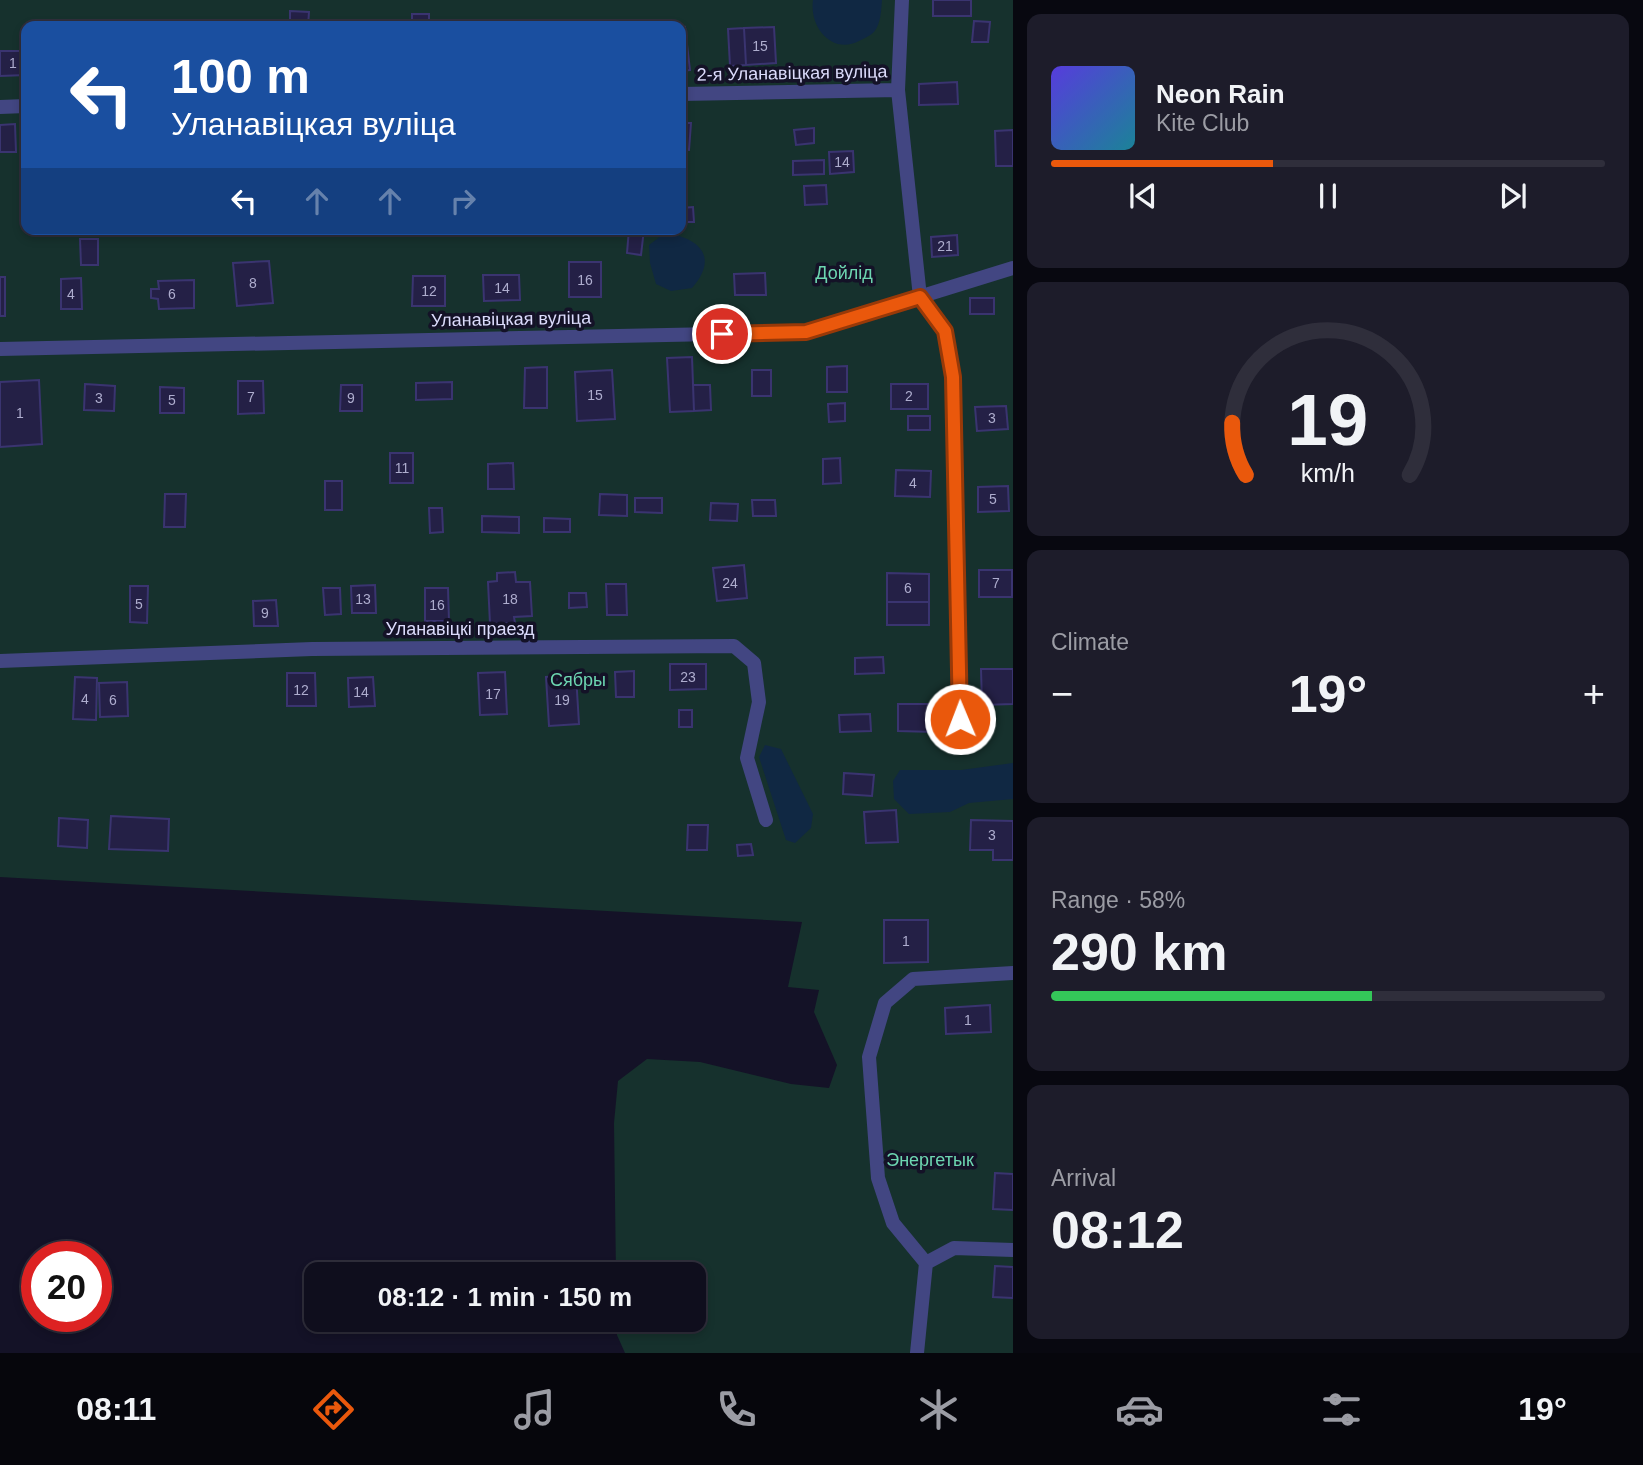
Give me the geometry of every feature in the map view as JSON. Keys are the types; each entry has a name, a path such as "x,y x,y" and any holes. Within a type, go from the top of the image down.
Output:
{"lane":[{"name":"2-я Уланавіцкая вуліца","path":"686,94 898,90 902,0"},
{"path":"898,90 920,297 945,331 953,377 960,719"},
{"path":"0,107 21,106"},
{"name":"Уланавіцкая вуліца","path":"0,349 806,332 1013,268"},
{"name":"Уланавіцкі праезд","path":"0,660 312,649 734,646 754,663 759,702 747,758 766,820"},
{"path":"917,1353 926,1263 893,1223 878,1178 869,1057 885,1003 913,979 1013,973"},
{"path":"926,1263 954,1248 1013,1250"}],"green space":[{"path":"0,0 1013,0 1013,1353 625,1353 617,1332 706,1332 706,1262 616,1262 614,1123 618,1081 647,1059 700,1062 791,1084 829,1088 837,1065 814,1012 819,990 788,987 802,922 0,877"}],"water":[{"path":"813,0 882,0 878,25 872,33 859,41 840,44 832,41 819,29"},
{"path":"662,235 677,236 696,244 705,258 700,277 692,288 671,291 656,284 650,263 649,245"},
{"path":"765,745 781,749 813,814 811,828 795,843 786,840 759,757"},
{"path":"1013,763 1013,799 969,803 950,812 909,814 894,799 893,781 900,770 961,770"}],"building":[{"path":"933,0 971,0 971,16 933,16"},
{"path":"290,11 309,12 308,21 290,21"},
{"path":"412,14 429,14 429,21 412,21"},
{"path":"974,21 990,22 988,42 972,42"},
{"path":"774,27 776,63 746,65 744,28"},
{"path":"744,28 746,65 730,66 728,29"},
{"path":"686,36 690,70 686,70"},
{"path":"0,51 21,51 21,75 0,76"},
{"path":"957,82 958,104 919,105 919,84"},
{"path":"686,123 691,123 689,150 686,150"},
{"path":"15,124 16,152 0,152 0,125"},
{"path":"814,128 814,143 796,145 794,130"},
{"path":"1013,130 1013,166 996,166 995,131"},
{"path":"853,151 854,172 830,174 829,152"},
{"path":"824,160 824,174 793,175 793,161"},
{"path":"826,185 827,204 805,205 804,186"},
{"path":"693,207 694,222 686,222 686,208"},
{"path":"628,235 643,235 641,255 627,253"},
{"path":"957,235 958,255 932,257 931,237"},
{"path":"80,239 98,239 98,265 81,265"},
{"path":"269,261 273,303 237,306 233,263"},
{"path":"569,262 601,262 601,297 569,297"},
{"path":"765,273 766,295 735,295 734,274"},
{"path":"483,275 519,275 520,300 484,301"},
{"path":"413,276 445,276 445,306 412,306"},
{"path":"0,277 5,277 5,316 0,316"},
{"path":"81,278 82,309 61,309 61,279"},
{"path":"194,280 194,308 159,309 158,299 151,298 151,289 159,289 158,281"},
{"path":"970,298 994,298 994,314 970,314"},
{"path":"692,357 694,411 670,412 667,358"},
{"path":"847,366 847,392 827,392 827,367"},
{"path":"547,367 547,408 524,408 525,368"},
{"path":"612,370 615,419 577,421 575,372"},
{"path":"752,370 771,370 771,396 752,396"},
{"path":"39,380 42,444 0,447 0,382"},
{"path":"238,381 263,381 264,413 238,414"},
{"path":"452,382 452,399 416,400 416,383"},
{"path":"85,384 115,386 114,411 84,410"},
{"path":"891,384 928,384 928,409 891,409"},
{"path":"341,385 362,385 362,411 340,411"},
{"path":"693,385 710,385 711,410 694,411"},
{"path":"160,387 184,388 184,413 160,413"},
{"path":"845,403 845,421 829,422 828,404"},
{"path":"1006,406 1008,429 977,431 975,407"},
{"path":"908,416 930,416 930,430 908,430"},
{"path":"390,453 413,453 413,483 390,483"},
{"path":"840,458 841,483 823,484 823,459"},
{"path":"513,463 514,489 488,489 488,464"},
{"path":"896,470 931,471 930,497 895,496"},
{"path":"325,481 342,481 342,510 325,510"},
{"path":"1008,486 1009,511 978,512 978,487"},
{"path":"165,494 186,494 185,527 164,527"},
{"path":"600,494 627,495 627,516 599,515"},
{"path":"635,498 662,498 662,513 635,512"},
{"path":"752,500 775,500 776,516 753,516"},
{"path":"711,503 738,504 737,521 710,520"},
{"path":"429,508 442,508 443,532 430,533"},
{"path":"482,516 519,517 519,533 482,532"},
{"path":"544,518 570,519 570,532 544,532"},
{"path":"744,565 747,598 717,601 713,568"},
{"path":"979,570 1012,570 1012,597 979,597"},
{"path":"515,572 516,582 530,582 532,616 514,617 515,623 490,624 488,582 497,581 497,573"},
{"path":"887,573 929,574 929,602 887,602"},
{"path":"606,584 626,584 627,615 607,615"},
{"path":"375,585 376,613 352,613 351,586"},
{"path":"130,586 148,586 147,623 130,622"},
{"path":"323,588 340,588 341,614 325,615"},
{"path":"425,588 448,588 449,621 425,621"},
{"path":"569,593 586,593 587,607 569,608"},
{"path":"276,600 278,626 254,626 253,601"},
{"path":"887,602 929,602 929,625 887,625"},
{"path":"883,657 884,673 855,674 855,658"},
{"path":"670,664 706,664 706,689 670,690"},
{"path":"981,669 1013,669 1013,704 982,705"},
{"path":"634,671 634,697 616,697 615,672"},
{"path":"505,672 507,714 480,715 478,673"},
{"path":"287,673 315,673 316,706 287,706"},
{"path":"576,675 579,724 549,726 546,677"},
{"path":"75,677 97,678 96,720 73,719"},
{"path":"373,677 375,706 349,707 348,678"},
{"path":"127,682 128,716 100,717 99,683"},
{"path":"898,704 934,704 934,732 898,731"},
{"path":"679,710 692,710 692,727 679,727"},
{"path":"870,714 871,731 840,732 839,715"},
{"path":"844,773 874,775 872,796 843,794"},
{"path":"896,810 898,842 866,843 864,812"},
{"path":"111,816 169,819 168,851 109,849"},
{"path":"59,818 88,820 87,848 58,846"},
{"path":"971,820 1013,821 1013,860 993,860 993,850 970,850"},
{"path":"688,825 708,825 707,850 687,850"},
{"path":"751,844 753,855 738,856 737,845"},
{"path":"884,920 928,920 928,962 884,963"},
{"path":"990,1005 991,1032 946,1034 945,1008"},
{"path":"995,1173 1013,1174 1013,1210 993,1209"},
{"path":"995,1266 1013,1267 1013,1298 993,1297"}],"route":[{"path":"722,334 806,332 920,297 945,331 953,377 960,719"}],"park label":[{"name":"Дойлід","path":"844,273"},
{"name":"Сябры","path":"578,680"},
{"name":"Энергетык","path":"930,1160"}]}
